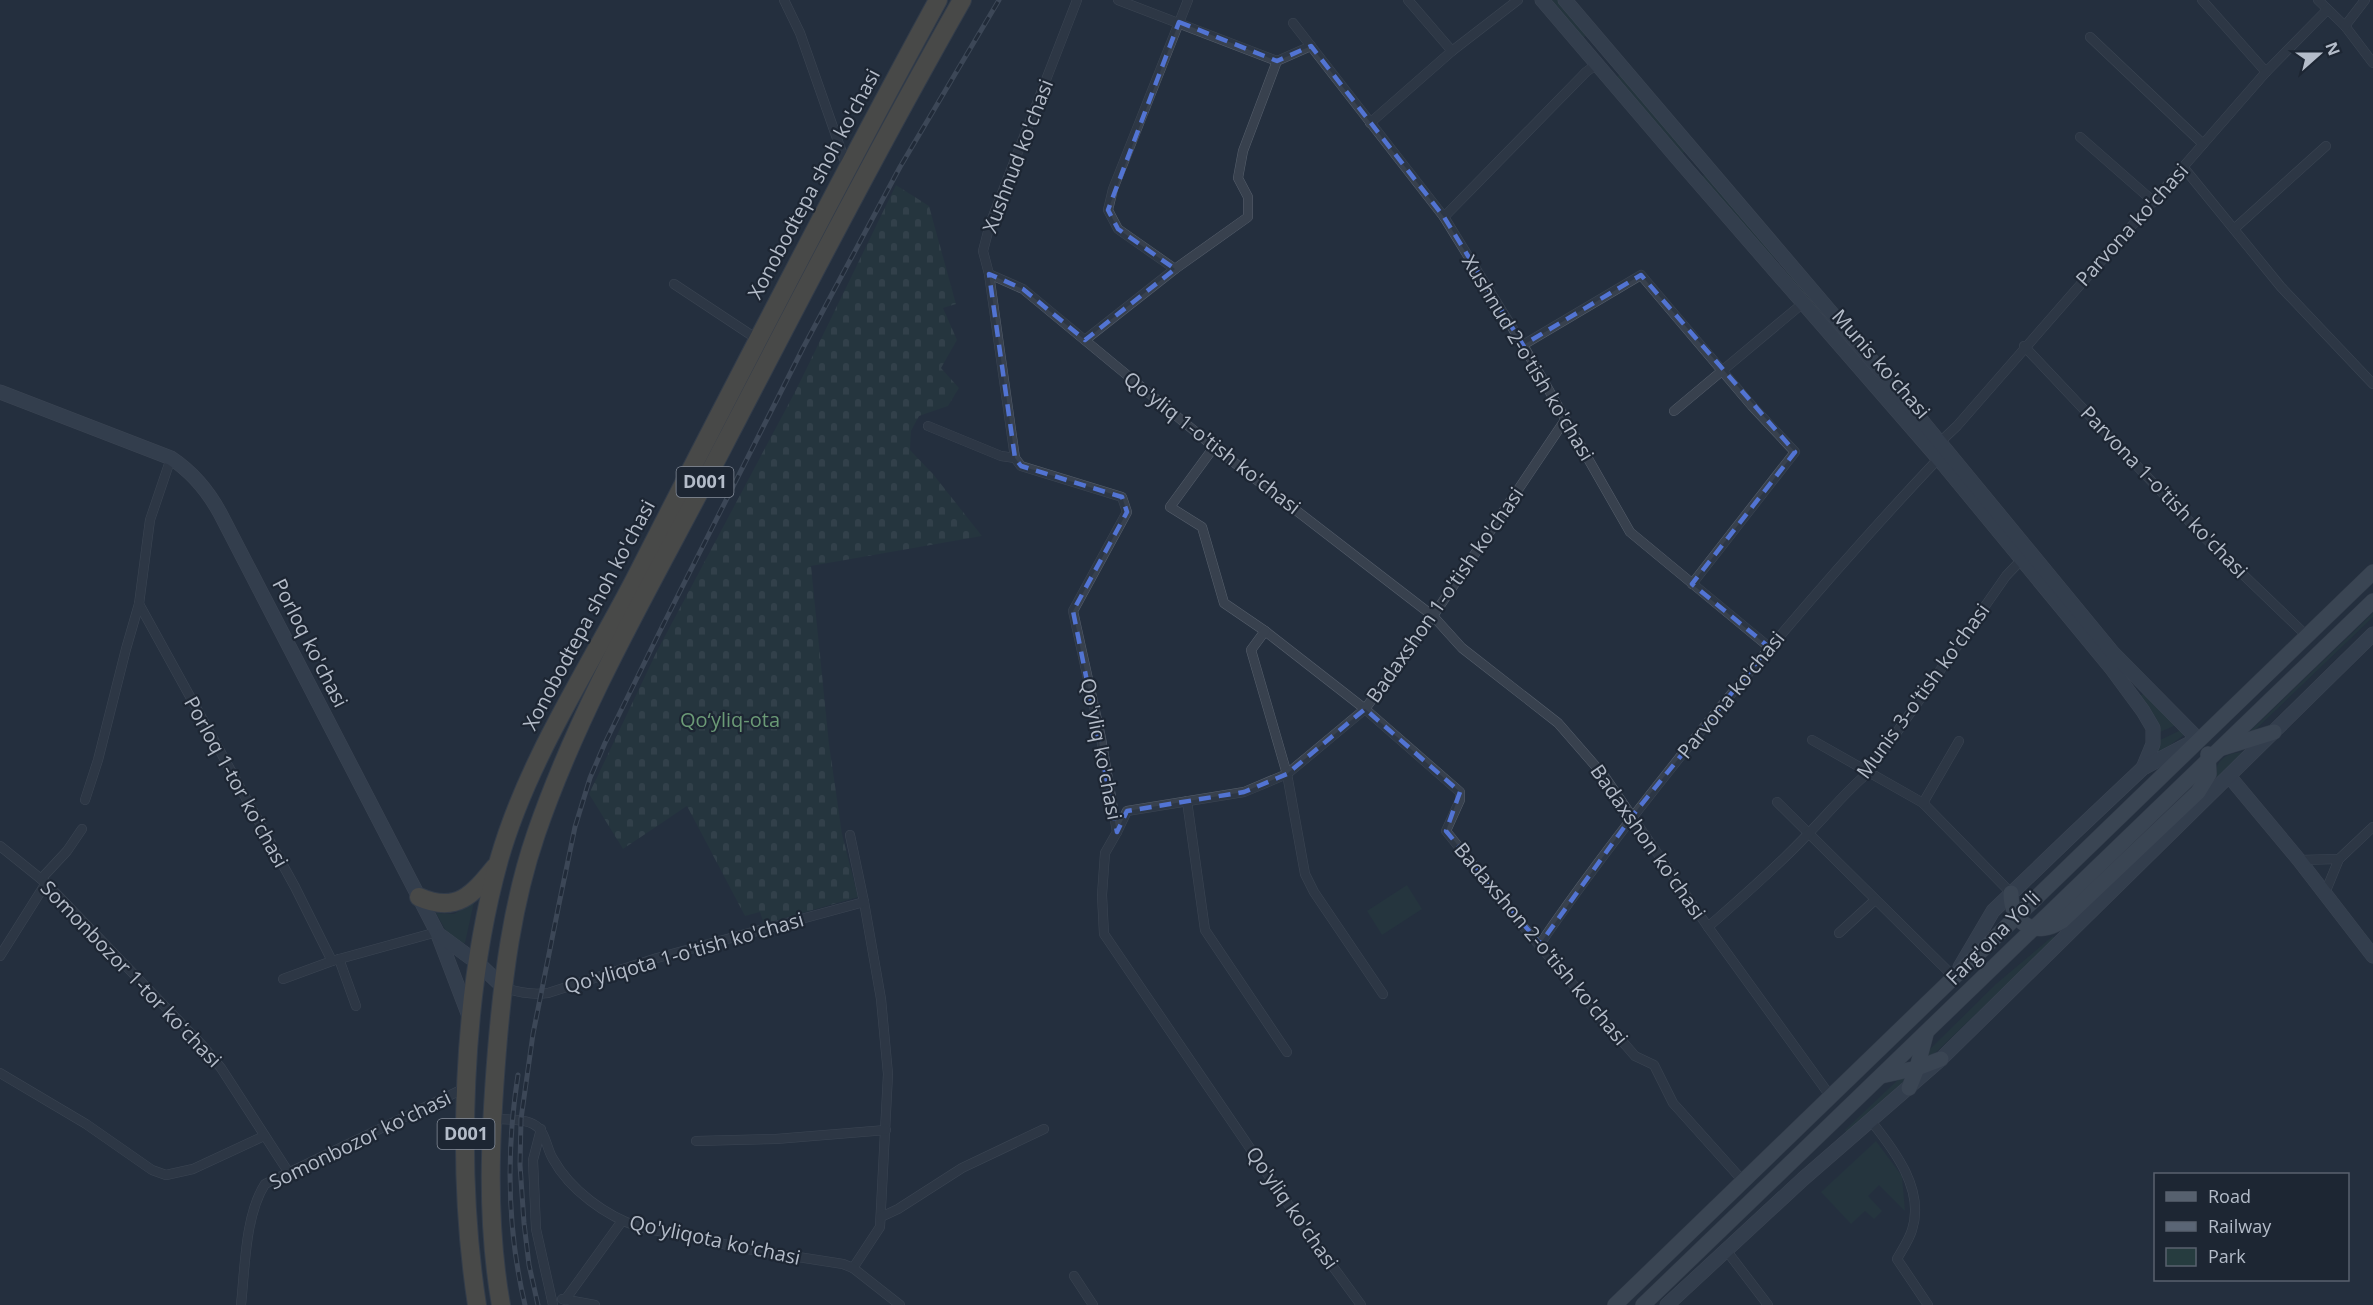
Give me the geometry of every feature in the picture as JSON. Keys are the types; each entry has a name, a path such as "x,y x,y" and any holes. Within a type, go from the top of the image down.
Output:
{"highway":[{"name":"Xonobodtepa shoh ko'chasi","path":"477,1305 467,1208 466,1146 472,1025 479,964 498,863 511,823 534,769 629,590 757,339 938,0"},
{"name":"Xonobodtepa shoh ko'chasi","path":"501,1305 490,1212 492,1119 503,987 512,923 534,838 560,771 626,634 866,172 962,0"},
{"path":"757,339 774,349"},
{"path":"419,897 444,904 460,900 479,886 498,863"}],"main road":[{"name":"Farg'ona Yo'li","path":"1615,1305 2373,572"},
{"name":"Farg'ona Yo'li","path":"1643,1305 2373,601"},
{"path":"2214,754 2274,732"},
{"path":"2198,739 2214,754"},
{"path":"2012,893 2011,903 2021,922 2032,928 2050,929 2062,921 2207,789 2214,754"},
{"path":"1909,1088 1926,1034"},
{"path":"1881,1076 1917,1068 1941,1059"}],"street":[{"path":"784,0 800,33 847,167"},
{"name":"Xushnud ko'chasi","path":"1013,458 989,274 983,251 990,224 1077,0"},
{"path":"1118,0 1277,61 1311,46"},
{"path":"1175,269 1118,229 1108,210 1113,189 1188,0"},
{"path":"1408,0 1452,51"},
{"path":"1370,123 1452,51 1518,0"},
{"name":"Munis ko'chasi","path":"1542,0 1938,459 2113,653 2198,739"},
{"name":"Munis ko'chasi","path":"1565,0 1788,260 1940,442 2112,669 2149,719 2154,738 2143,768"},
{"path":"2202,0 2266,72"},
{"path":"2318,0 2345,26 2373,63"},
{"path":"2345,26 2365,0"},
{"name":"Parvona ko'chasi","path":"1940,442 1957,426 2024,346 2154,202 2266,72 2327,10"},
{"name":"Xushnud 2-o'tish ko'chasi","path":"1293,23 1444,217 1523,345 1630,532 1769,648"},
{"path":"2090,37 2203,144"},
{"path":"1444,217 1586,72 1610,53"},
{"path":"1085,340 1175,269 1248,217 1248,197 1238,178 1241,160 1277,61"},
{"path":"2079,137 2154,202"},
{"path":"2234,229 2326,146"},
{"path":"1683,165 1696,153"},
{"path":"2184,168 2281,287 2373,384"},
{"path":"1775,272 1788,260"},
{"name":"Qo'yliq 1-o'tish ko'chasi","path":"989,274 1023,289 1214,447 1433,616"},
{"path":"1523,345 1641,275 1722,371 1795,452 1692,584"},
{"path":"674,284 757,339"},
{"path":"1674,411 1802,304"},
{"name":"Parvona 1-o'tish ko'chasi","path":"2024,346 2205,538 2307,636"},
{"name":"Porloq ko'chasi","path":"0,392 171,458 198,481 220,513 437,932 472,1025"},
{"name":"Badaxshon 1-o'tish ko'chasi","path":"1117,832 1127,811 1244,792 1287,774 1365,709 1433,616 1565,420"},
{"path":"928,426 1000,456 1013,458"},
{"path":"1214,447 1170,507 1202,527 1224,603 1265,631 1365,709"},
{"path":"85,800 99,760 139,604 150,520 171,458"},
{"name":"Qo'yliq ko'chasi","path":"1013,458 1021,466 1122,497 1127,512 1073,611 1101,738 1117,832 1106,853 1102,895 1104,934 1295,1214 1361,1305"},
{"name":"Parvona ko'chasi","path":"1540,944 1571,897 1633,815 1769,648 1938,459"},
{"name":"Munis 3-o'tish ko'chasi","path":"1708,927 1808,834 1846,792 1869,771 2006,576 2026,555"},
{"name":"Porloq 1-tor koʻchasi","path":"139,604 335,960 356,1006"},
{"name":"Badaxshon ko'chasi","path":"1433,616 1462,648 1558,723 1605,777 1708,927 1831,1097"},
{"path":"1265,631 1251,650 1287,774 1305,873 1314,892 1383,994"},
{"path":"1667,1305 1803,1179 1941,1059 2207,789 2229,776 2373,634"},
{"name":"Badaxshon 2-o'tish ko'chasi","path":"1365,709 1460,792 1460,800 1446,831 1514,916 1635,1056 1654,1065 1673,1103 1743,1181"},
{"path":"2143,768 2198,739"},
{"path":"1812,740 1923,803 2012,893"},
{"path":"1923,803 1959,741"},
{"name":"Farg'ona Yo'li","path":"1954,977 1993,911 2143,768"},
{"path":"2229,776 2299,860 2373,956"},
{"path":"1187,801 1205,930 1287,1052"},
{"path":"1777,802 1954,977"},
{"path":"2325,893 2339,859 2373,827"},
{"path":"0,956 44,881 82,828"},
{"path":"850,834 864,902 886,1045 885,1130 880,1227 853,1269"},
{"name":"Somonbozor 1-tor koʻchasi","path":"0,846 44,881 202,1045 227,1076 289,1173"},
{"path":"2299,860 2339,859"},
{"path":"1839,933 1875,900"},
{"name":"Qo'yliqota 1-o'tish ko'chasi","path":"503,987 516,992 548,993 657,958 864,902"},
{"path":"283,979 335,960 437,932 479,964 503,987"},
{"path":"0,1073 86,1124 152,1170 166,1175 193,1169 264,1136"},
{"name":"Somonbozor ko'chasi","path":"241,1305 249,1235 256,1202 265,1184 468,1087"},
{"path":"492,1119 531,1122 541,1129 532,1160 536,1229 552,1302 565,1300 595,1305"},
{"path":"1871,1121 1907,1174 1917,1200 1912,1230 1897,1259 1928,1305"},
{"name":"Qo'yliqota ko'chasi","path":"541,1129 552,1159 570,1184 622,1221 639,1227 753,1250 843,1264 900,1305"},
{"path":"881,1217 999,1148 1044,1129"},
{"path":"696,1141 776,1139 885,1130"},
{"path":"565,1300 622,1221"},
{"path":"1726,1250 1768,1305"},
{"path":"1074,1276 1093,1305"}],"highlighted area":[{"path":"1179,22 1277,61 1311,46 1444,217 1523,345 1641,275 1795,452 1692,584 1769,647 1633,815 1540,944 1446,831 1460,792 1365,709 1287,774 1244,792 1127,811 1117,832 1073,611 1127,512 1122,497 1021,466 1015,458 989,274 1023,289 1085,340 1175,269 1118,229 1108,210"}],"green space":[{"path":"1551,0 1559,0 1588,34 1583,38"},
{"path":"1621,73 1686,150 1682,154 1617,77"},
{"path":"1705,174 1776,256 1772,260 1701,177"},
{"name":"Qo‘yliq-ota","path":"896,185 929,206 956,304 943,308 957,340 941,368 959,388 948,406 919,416 911,431 910,450 933,474 982,536 811,566 829,744 842,834 858,897 764,924 760,912 745,916 687,806 623,849 589,794 657,651 796,390"},
{"path":"1788,270 1910,414 1920,428 1784,274"},
{"path":"2373,613 2373,617 2254,731 2246,735"},
{"path":"2147,694 2176,725 2158,733 2139,695"},
{"path":"2181,730 2184,735 2156,755 2160,740"},
{"path":"2243,752 2215,780 2216,768 2222,759 2231,754"},
{"path":"1407,885 1422,909 1382,935 1367,911"},
{"path":"474,902 465,943 452,942 436,913 454,914"},
{"path":"2053,936 2054,939 1929,1059 1926,1053 1996,984"},
{"path":"1903,1075 1908,1078 1875,1110 1847,1132 1845,1130"},
{"path":"1876,1141 1902,1176 1905,1211 1879,1185 1868,1196 1882,1211 1874,1219 1865,1211 1851,1224 1821,1192"}],"railway":[{"path":"538,1305 529,1265 524,1223 520,1165 521,1119 533,1034 559,904 575,827 590,778 663,625 803,348 900,167 999,0"},
{"path":"518,1075 514,1104 510,1190 515,1248 525,1305"}]}
